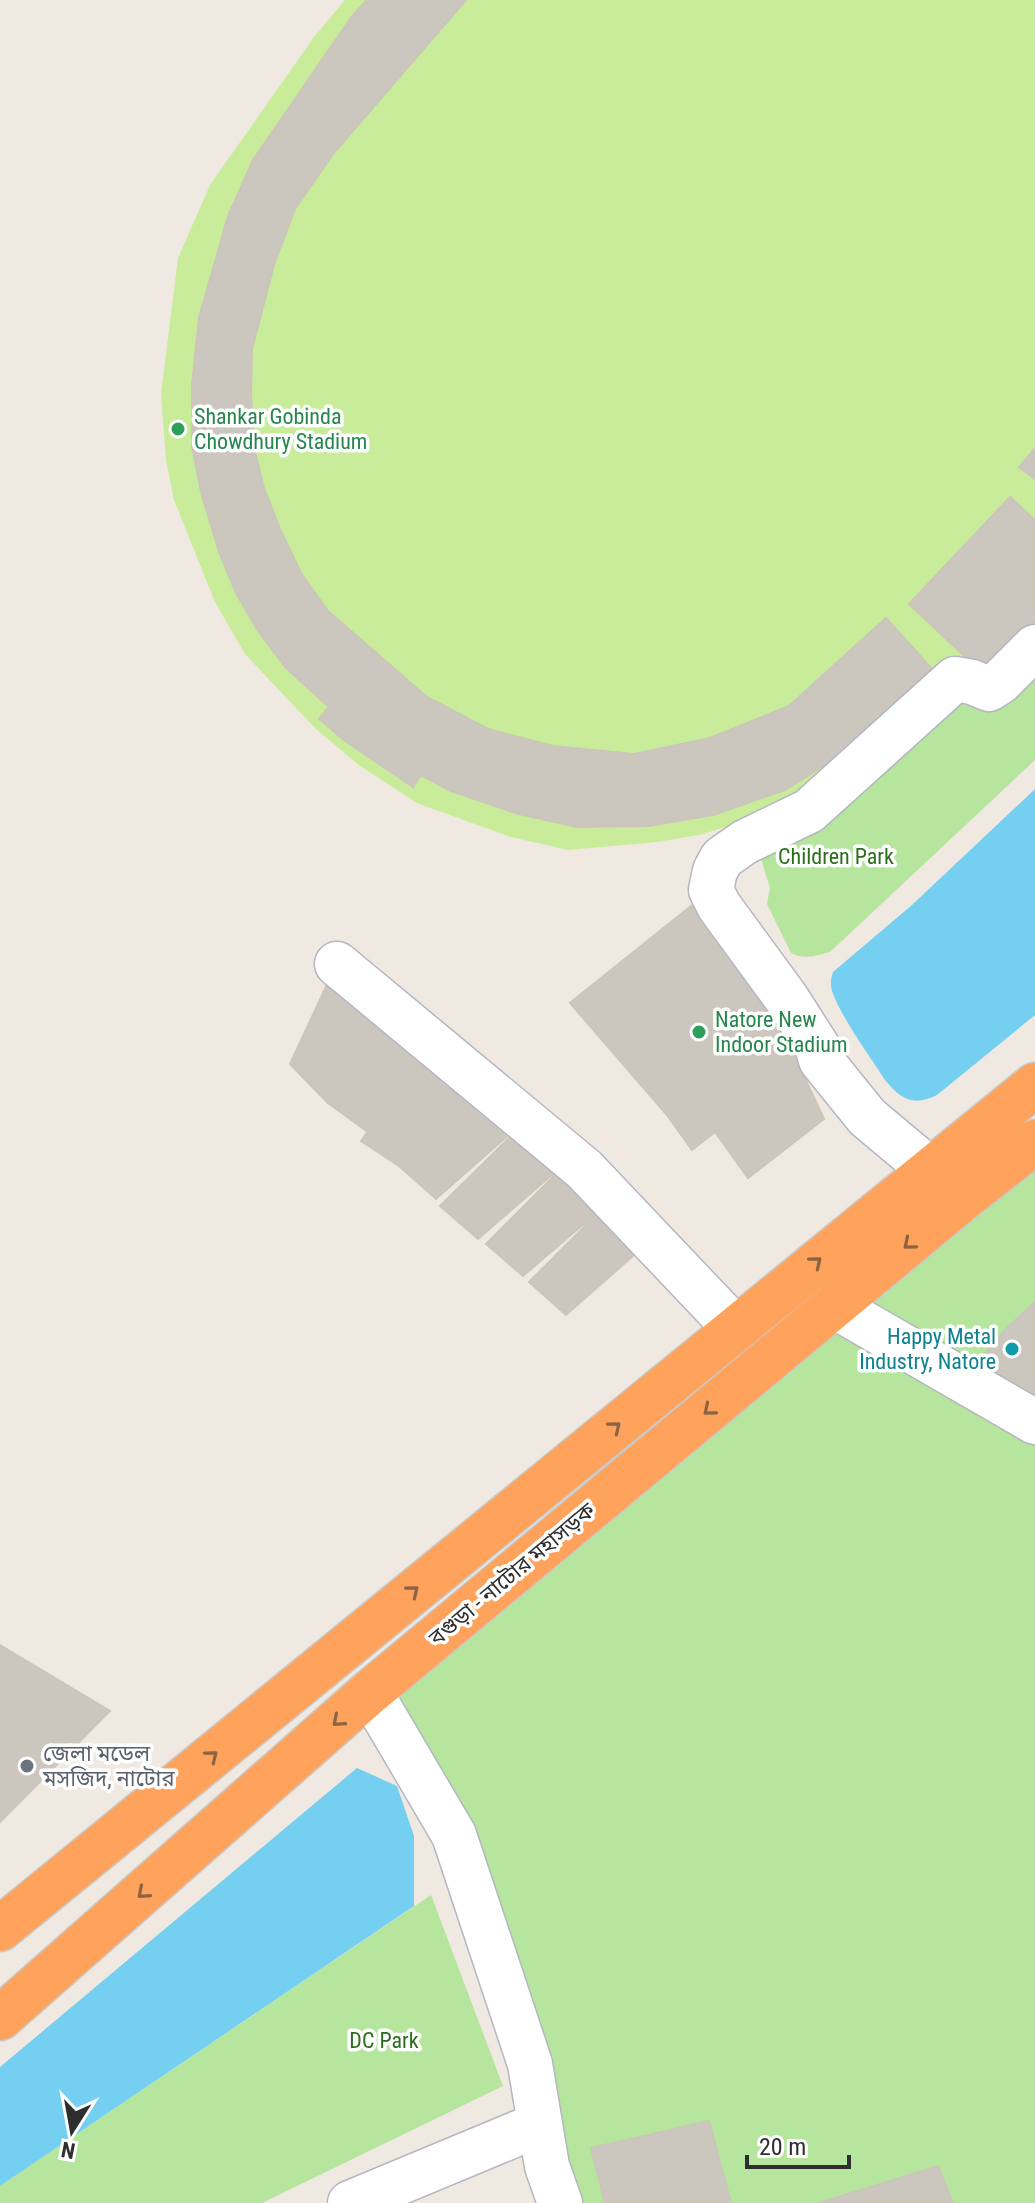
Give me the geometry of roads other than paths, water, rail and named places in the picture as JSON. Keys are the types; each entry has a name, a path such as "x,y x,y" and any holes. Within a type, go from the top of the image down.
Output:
{"highway":[{"path":"0,1929 1035,1085"},
{"name":"বগুড়া - নাটোর মহাসড়ক","path":"0,2018 370,1692 1035,1142"},
{"path":"354,1640 370,1692"}],"street":[{"path":"960,1201 929,1169 867,1117 821,1060 817,1046 787,999 719,906 711,890 722,858 745,842 809,811 955,679 989,689 1035,647"},
{"path":"337,964 584,1169 735,1328"},
{"path":"834,1306 1035,1422"},
{"path":"370,1692 454,1835 530,2064 547,2166 560,2203"},
{"path":"350,2203 540,2124"}],"water":[{"path":"1035,789 1035,1015 937,1095 929,1099 908,1099 885,1080 849,1024 832,991 833,972 912,905"},
{"path":"357,1768 397,1786 414,1836 414,1906 0,2186 0,2067"}],"place":[{"name":"Shankar Gobinda Chowdhury Stadium","path":"178,429"},
{"name":"Natore New Indoor Stadium","path":"699,1032"},
{"name":"Happy Metal Industry, Natore","path":"1012,1349"},
{"name":"জেলা মডেল মসজিদ, নাটোর","path":"27,1766"}],"park label":[{"name":"Children Park","path":"836,856"},
{"name":"DC Park","path":"384,2040"}]}
